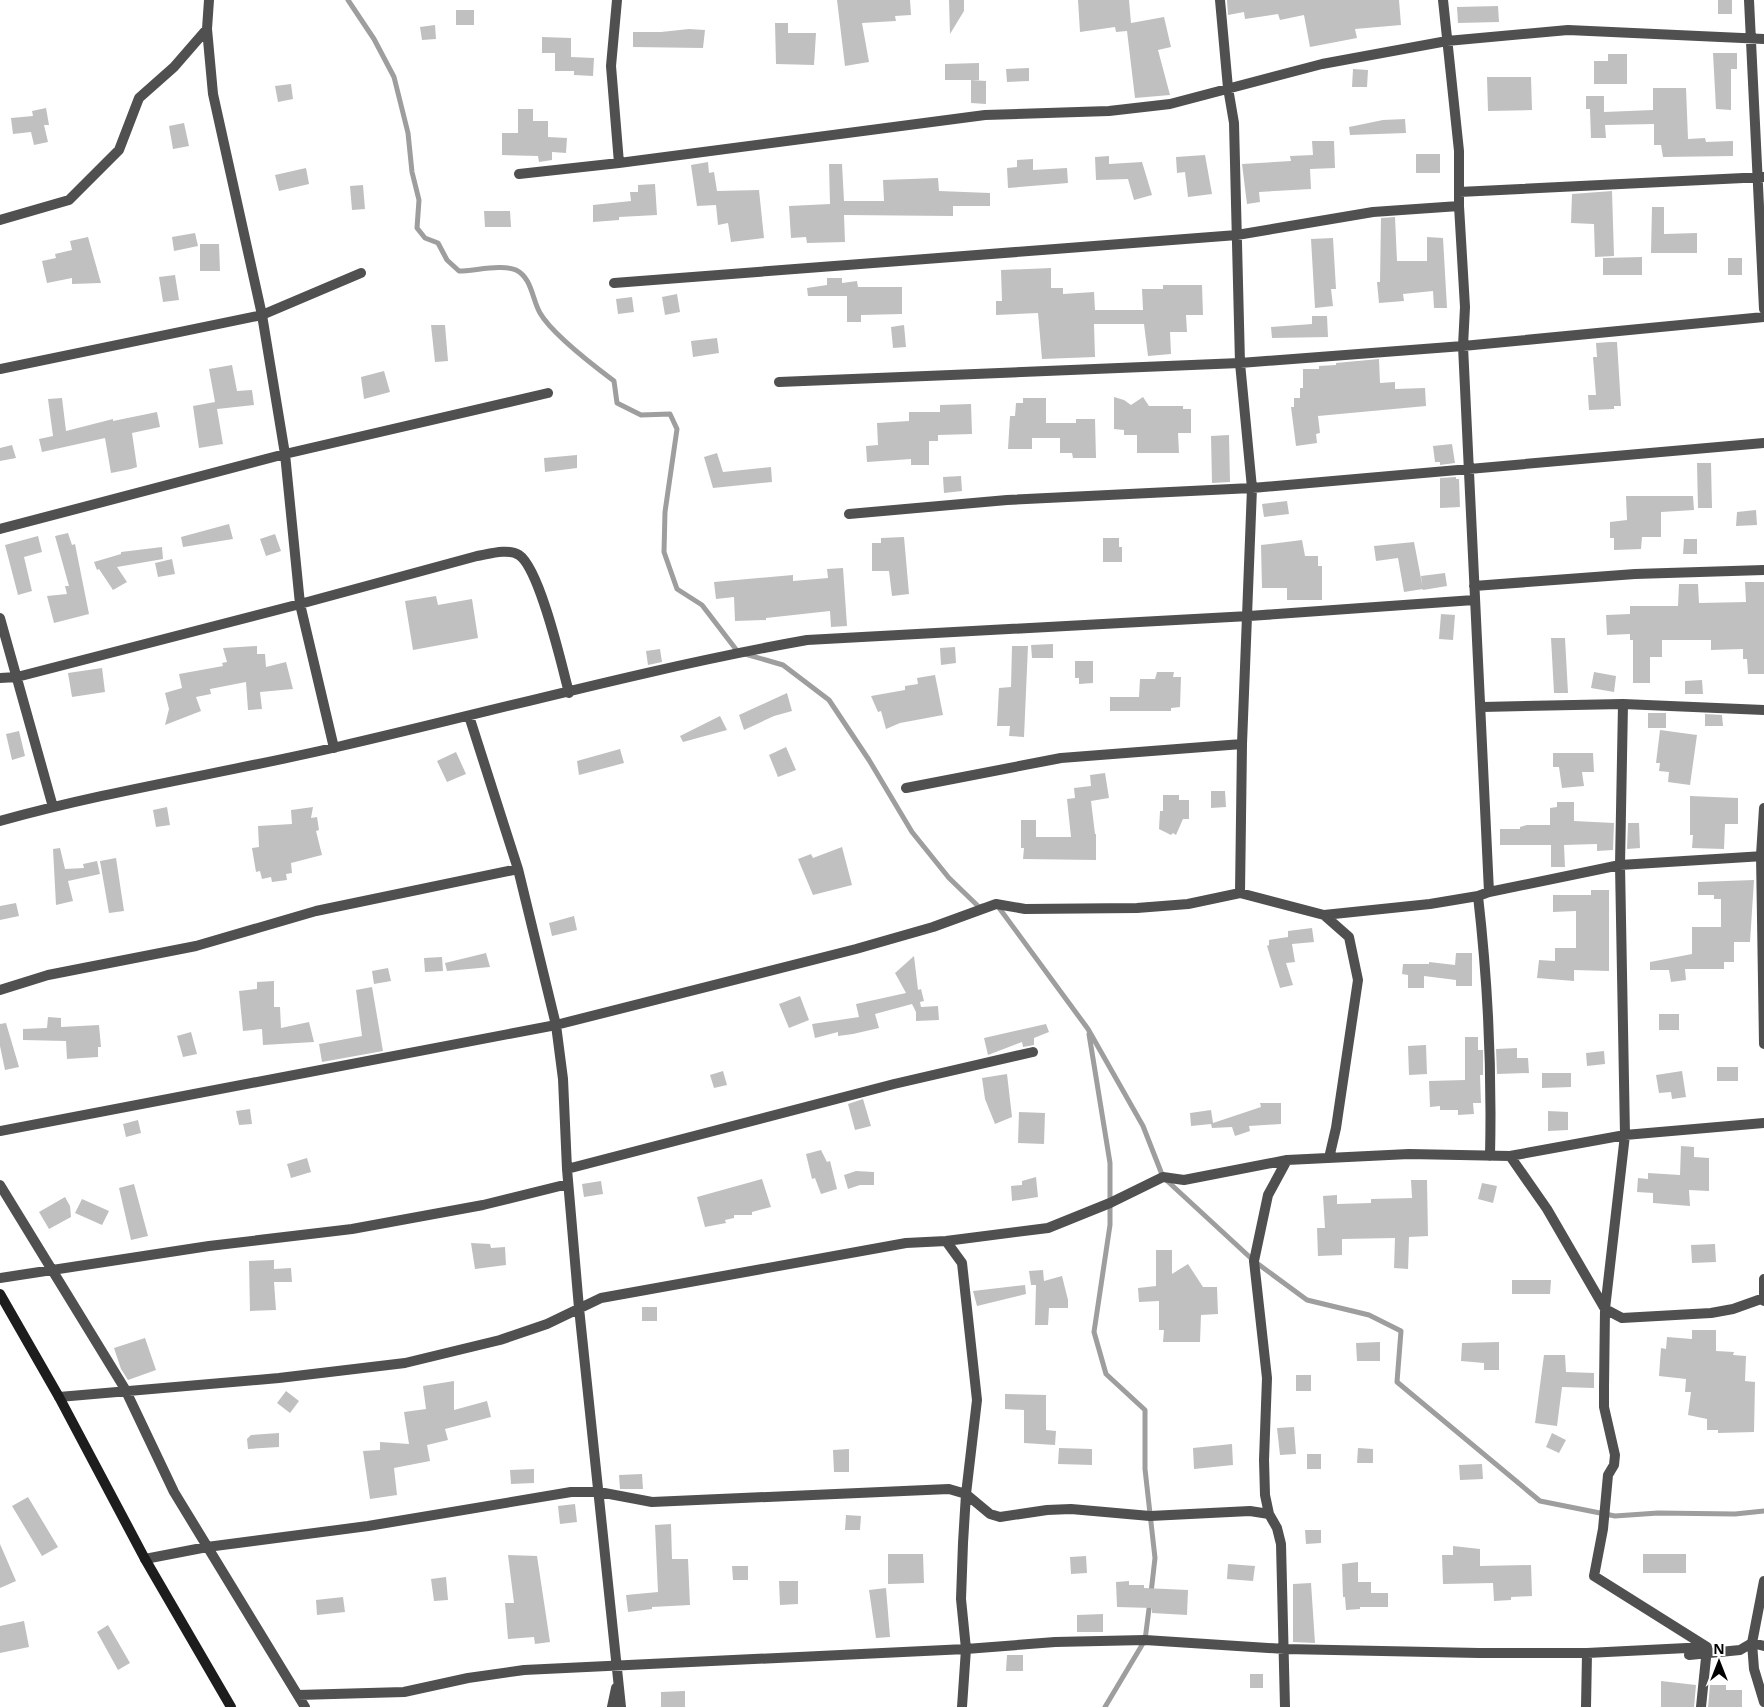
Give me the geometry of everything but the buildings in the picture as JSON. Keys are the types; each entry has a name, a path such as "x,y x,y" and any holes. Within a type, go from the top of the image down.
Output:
{"main road":[{"path":"0,1294 59,1397 145,1559 231,1707"}],"street":[{"path":"209,0 207,29 213,94 262,315 285,454 300,604 334,748"},
{"path":"617,0 611,66 619,163"},
{"path":"1220,0 1228,88 1234,123 1240,363 1252,488 1249,616 1242,744 1240,893"},
{"path":"1443,0 1460,151 1460,206 1465,307 1463,346 1471,468 1474,600 1482,707 1489,892"},
{"path":"1749,0 1760,177 1764,309"},
{"path":"0,220 69,200 119,150 139,98 174,67 207,29"},
{"path":"519,174 619,163 985,115 1109,111 1170,104 1322,64 1448,42 1568,30 1764,39"},
{"path":"1460,192 1760,177"},
{"path":"614,283 1237,235 1373,212 1460,206"},
{"path":"0,369 262,315 361,273"},
{"path":"778,382 1240,363 1463,346 1764,317"},
{"path":"0,530 285,454 548,393"},
{"path":"849,514 1008,500 1252,488 1764,443"},
{"path":"0,678 17,677 477,556 507,552 518,555 529,568 536,584 569,693"},
{"path":"1474,586 1635,574 1764,570"},
{"path":"0,821 53,806 334,748 738,652 808,640 1249,616 1474,600"},
{"path":"0,618 53,806"},
{"path":"1482,707 1623,704 1764,710"},
{"path":"1623,704 1620,864 1625,1135 1605,1309 1604,1407 1615,1455 1614,1465 1608,1475 1603,1529 1594,1576 1707,1647"},
{"path":"469,716 518,869 556,1025 563,1079 568,1184 579,1308 618,1664 621,1707"},
{"path":"906,788 1061,758 1242,744"},
{"path":"1764,808 1762,856 1764,1044"},
{"path":"0,1131 556,1025 856,949 933,927 996,904 1025,909 1137,908 1188,904 1240,893 1324,915 1430,904 1478,896 1620,864 1762,856"},
{"path":"0,990 48,975 196,946 316,912 518,869"},
{"path":"1478,896 1487,974 1492,1086 1490,1156"},
{"path":"1324,915 1349,936 1358,980 1336,1128 1329,1158"},
{"path":"567,1169 894,1084 1033,1052"},
{"path":"59,1397 125,1389 279,1378 406,1363 500,1340 547,1324 601,1298 906,1242 946,1241 1048,1228 1110,1203 1163,1177 1184,1180 1287,1160 1410,1154 1510,1156 1625,1135 1764,1123"},
{"path":"1510,1156 1547,1209 1605,1309 1622,1318 1711,1313 1733,1309 1764,1299 1764,1279"},
{"path":"1285,1707 1281,1544 1277,1528 1269,1514 1264,1460 1266,1378 1254,1261 1268,1195 1287,1160"},
{"path":"0,1278 209,1246 352,1228 483,1205 568,1184"},
{"path":"0,1185 125,1389 174,1492 305,1707"},
{"path":"946,1241 962,1263 976,1375 977,1400 966,1494 961,1599 966,1648 962,1707"},
{"path":"145,1559 207,1546 368,1526 571,1492 599,1492 652,1502 935,1488 949,1489 966,1494 990,1514 1000,1517 1047,1510 1150,1516 1250,1511 1269,1514"},
{"path":"1764,1581 1752,1643 1754,1669 1764,1702"},
{"path":"298,1695 404,1692 468,1678 524,1670 1055,1642 1145,1640 1285,1648 1479,1654 1587,1653 1707,1647"},
{"path":"1707,1647 1661,1656 1722,1653 1740,1650 1752,1643 1764,1646"},
{"path":"1701,1707 1707,1647"},
{"path":"1586,1707 1587,1653"},
{"path":"612,1707 619,1677"}],"waterway":[{"path":"348,0 374,39 394,77 408,133 412,172 419,200 417,228 425,238 438,243 447,260 459,271 488,268 510,268 516,270 529,283 537,307 546,321 574,349 614,381 617,403 641,415 670,414 677,429 665,512 664,552 677,589 702,605 738,652 783,665 829,700 869,760 912,832 949,878 979,907 982,906"},
{"path":"997,905 1088,1029 1143,1126 1163,1177 1254,1261 1307,1300 1369,1315 1401,1331 1397,1382 1540,1501 1615,1516 1658,1513 1735,1514 1764,1511"},
{"path":"1089,1034 1110,1163 1110,1225 1094,1332 1106,1374 1145,1410 1145,1469 1155,1558 1151,1593"},
{"path":"1105,1707 1145,1640 1150,1601"}]}
